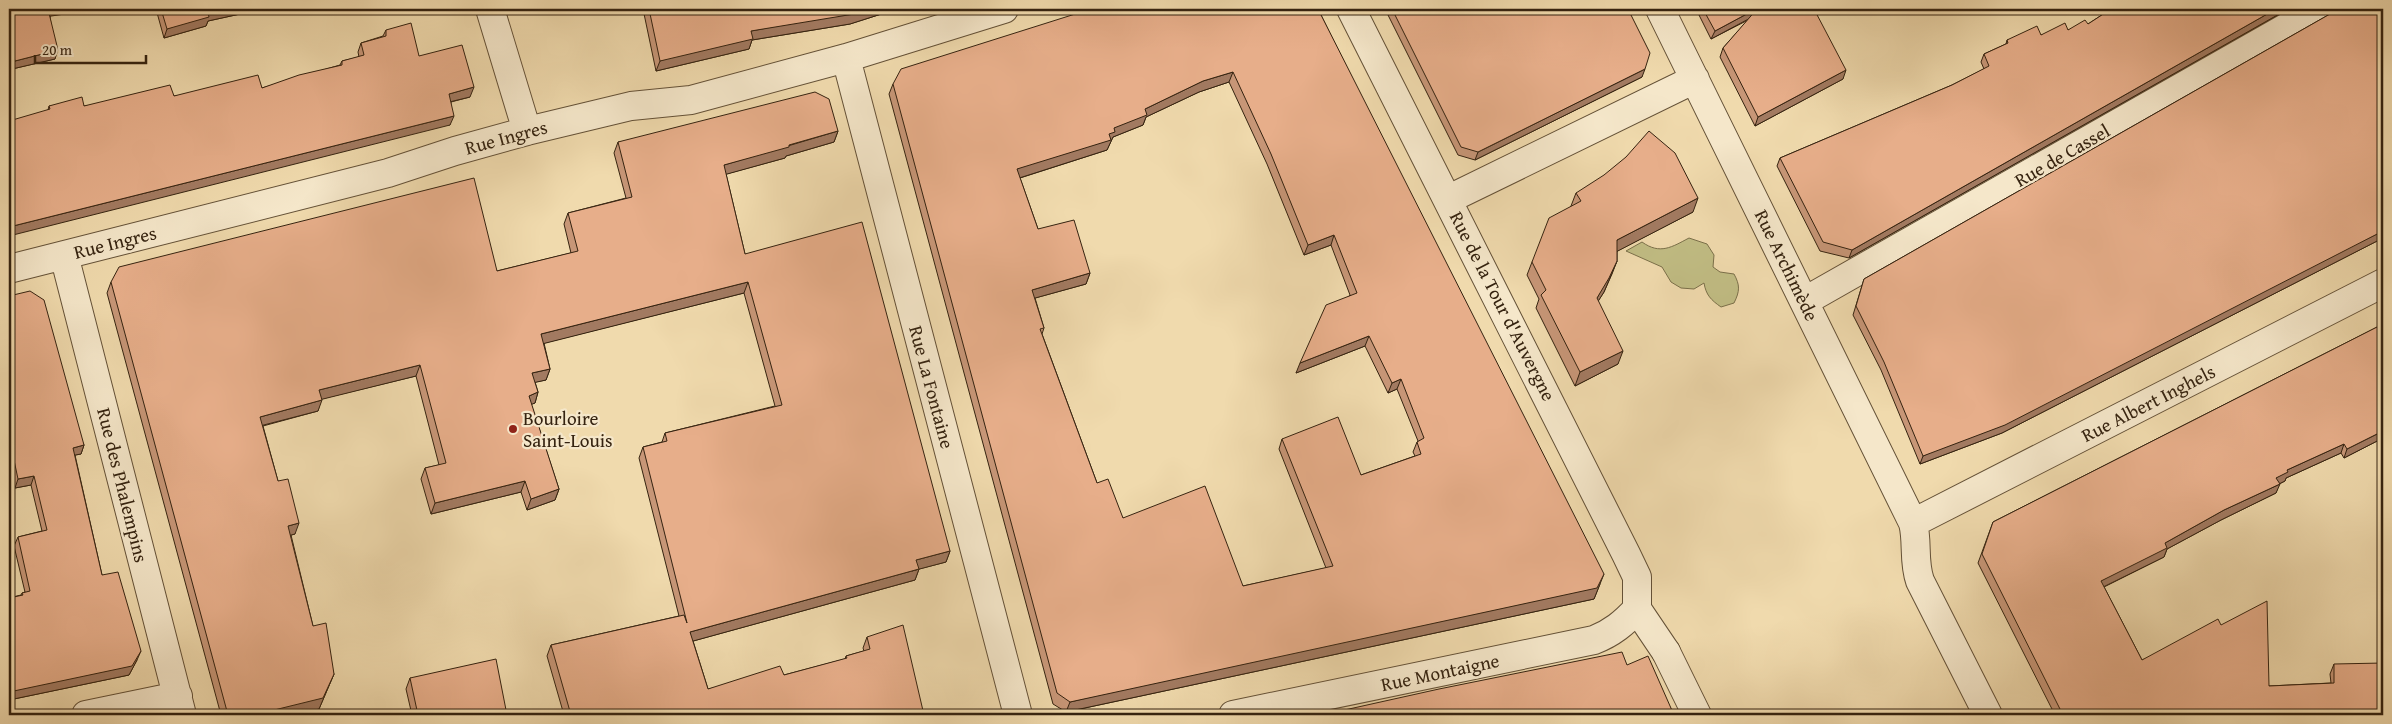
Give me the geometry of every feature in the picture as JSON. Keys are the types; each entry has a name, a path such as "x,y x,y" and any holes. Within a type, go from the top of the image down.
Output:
{"street":[{"path":"490,9 527,131"},
{"name":"Rue Ingres","path":"9,269 388,173 455,151 527,131 631,106 691,100 846,58 1004,9"},
{"name":"Rue de la Tour d'Auvergne","path":"1351,9 1449,199 1637,577 1637,609"},
{"name":"Rue Archimède","path":"1660,9 1913,523 1916,539 1915,569 1988,715"},
{"name":"Rue de Cassel","path":"1805,301 2319,9"},
{"name":"Rue La Fontaine","path":"846,58 1018,715"},
{"path":"1449,199 1695,79"},
{"name":"Rue des Phalempins","path":"64,255 180,706"},
{"name":"Rue Albert Inghels","path":"1913,523 2383,283"},
{"path":"1637,609 1666,652 1697,715"},
{"name":"Rue Montaigne","path":"1233,715 1594,640 1625,622 1637,609"},
{"path":"86,715 180,706"}],"shaded area":[{"path":"1689,238 1707,244 1714,255 1713,267 1720,272 1734,274 1739,288 1734,303 1721,307 1710,297 1704,283 1694,289 1681,288 1671,282 1662,267 1626,251 1642,242 1648,246 1660,249 1671,247"}],"building":[{"path":"9,9 48,9 58,50 15,61 11,46 9,46"},
{"path":"161,9 228,9 208,13 209,17 167,29"},
{"path":"649,9 869,9 854,14 751,31 753,39 660,61"},
{"path":"1091,9 1318,9 1604,574 1597,588 1070,702 1057,693 893,84 901,69","holes":["1233,72 1271,154 1308,245 1334,235 1357,293 1326,305 1300,363 1369,336 1392,383 1401,379 1424,438 1417,442 1421,454 1361,475 1338,417 1282,439 1333,566 1243,586 1205,486 1123,518 1108,479 1097,483 1040,329 1044,328 1032,290 1090,273 1074,220 1038,229 1017,169 1111,140 1109,134 1115,132 1114,128 1147,115 1145,109 1203,81"]},
{"path":"1392,9 1628,9 1650,53 1645,69 1478,152 1461,147"},
{"path":"1703,9 1756,9 1715,31"},
{"path":"1757,9 1814,9 1846,70 1758,117 1723,48"},
{"path":"2111,9 2276,9 1852,250 1823,242 1780,158 1952,85 1989,66 1984,54 2008,43 2007,40 2037,26 2041,35 2065,23 2068,30 2085,20 2088,24"},
{"path":"2335,9 2383,9 2383,231 2005,425 1923,456 1884,362 1856,306 1864,279 2330,14"},
{"path":"411,23 419,56 462,45 474,87 449,94 454,116 9,227 9,121 50,109 49,106 82,97 84,106 170,85 174,96 258,75 262,88 299,75 342,65 342,61 364,55 361,43 386,36 386,30"},
{"path":"815,92 829,99 838,131 724,165 745,254 862,222 950,551 916,560 919,569 690,632 708,689 780,666 784,675 847,658 846,656 870,649 867,637 903,625 924,715 571,715 551,645 684,615 687,623 643,447 667,441 665,433 782,405 748,282 541,334 550,369 532,373 538,392 529,396 559,489 531,499 525,481 435,503 425,468 446,463 420,365 319,390 322,400 260,417 278,481 288,479 299,523 288,526 313,626 326,623 334,674 323,698 262,713 262,715 228,715 111,282 119,267 474,178 497,271 578,251 568,213 632,197 618,142"},
{"path":"1649,131 1675,153 1698,198 1617,240 1617,261 1597,298 1623,351 1580,372 1541,295 1546,290 1532,262 1549,218 1581,201 1576,193 1604,175 1626,157"},
{"path":"30,291 44,300 84,445 73,448 102,575 118,572 141,651 132,666 9,692 9,598 23,595 22,593 30,591 18,537 47,530 34,476 18,479 14,460 9,462 9,296"},
{"path":"2383,324 2383,431 2347,449 2344,444 2287,470 2288,472 2276,478 2280,484 2224,510 2165,543 2167,548 2101,581 2142,660 2218,619 2221,625 2267,601 2269,686 2334,683 2334,664 2383,663 2383,715 2063,715 1982,554 1993,522"},
{"path":"1622,652 1627,665 1648,656 1674,715 1322,715 1439,689"},
{"path":"496,659 507,715 418,715 410,678"}],"place":[{"name":"Bourloire Saint-Louis","path":"513,429"}]}
